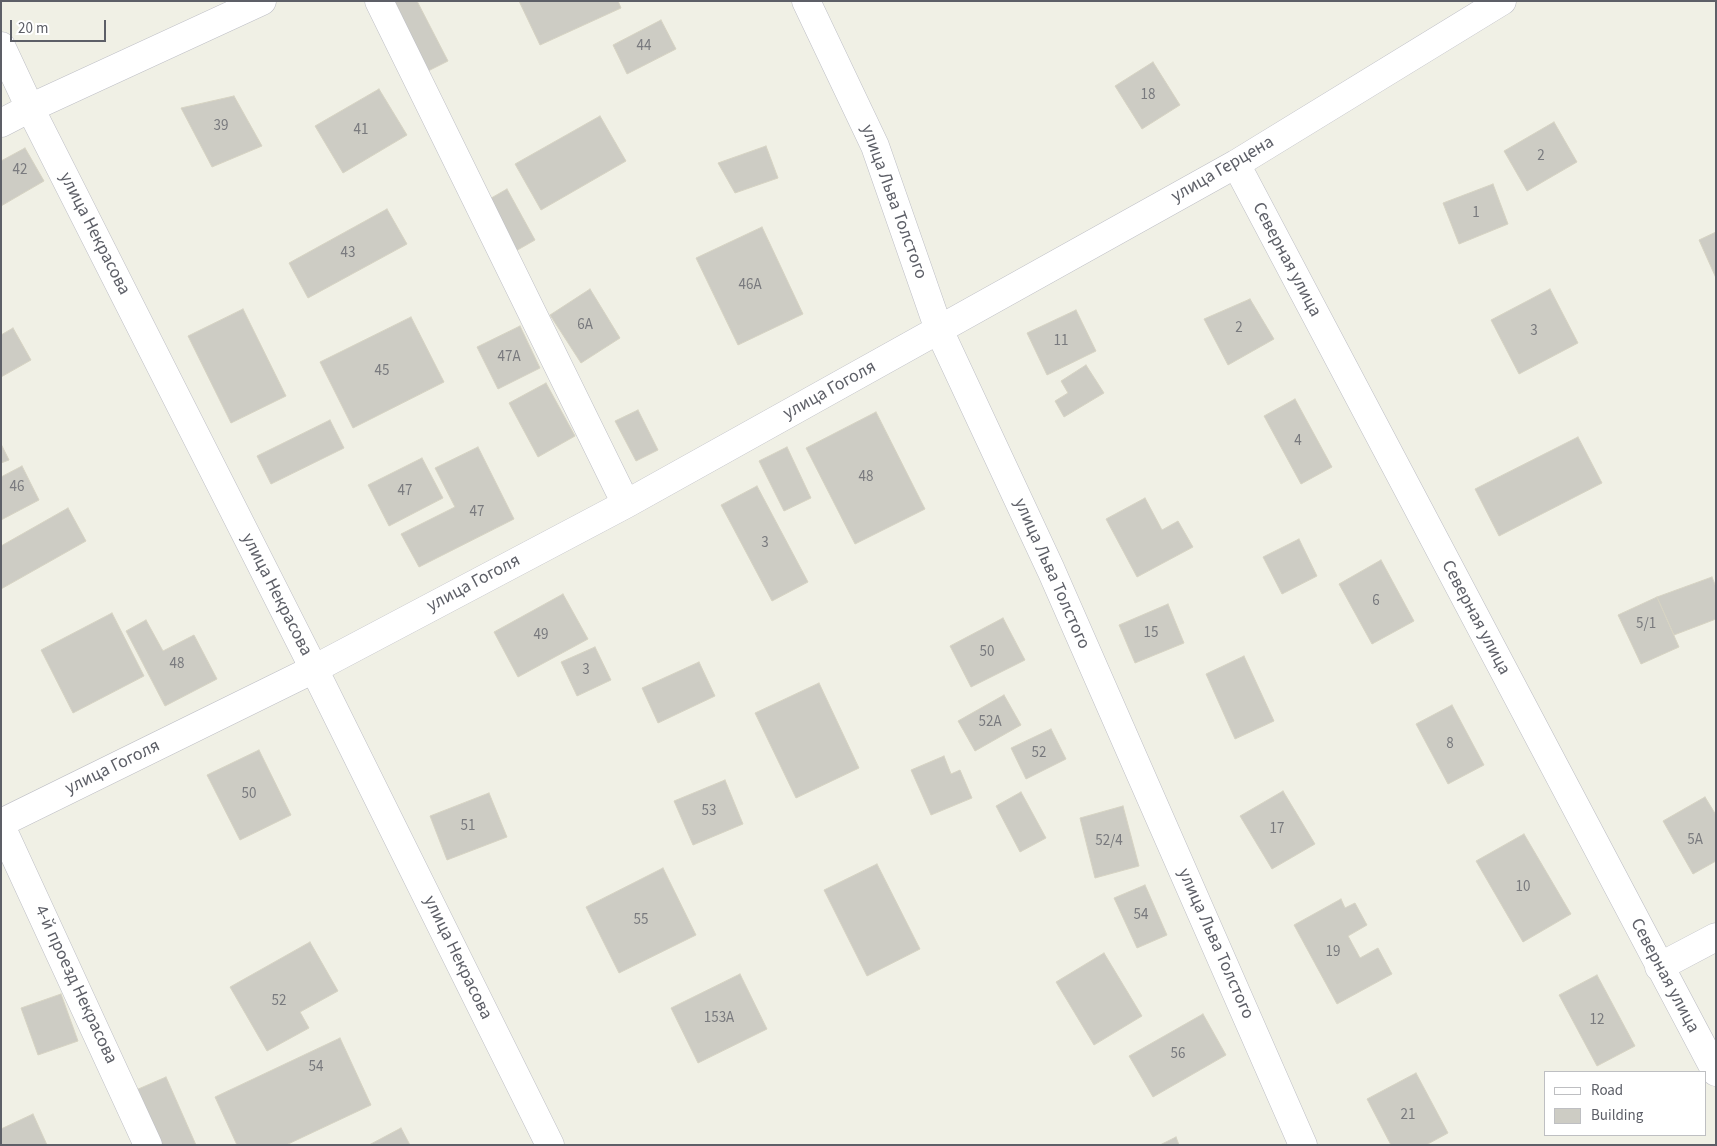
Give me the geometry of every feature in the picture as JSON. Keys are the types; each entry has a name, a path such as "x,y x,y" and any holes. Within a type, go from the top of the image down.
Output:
{"street":[{"path":"1,123 262,1"},
{"path":"380,1 626,504"},
{"name":"улица Герцена","path":"939,330 1236,164 1502,1"},
{"name":"улица Льва Толстого","path":"810,2 875,146 939,330 1050,570 1303,1145"},
{"name":"улица Некрасова","path":"1,46 30,108 314,669 550,1145"},
{"name":"Северная улица","path":"1236,164 1716,1072"},
{"name":"улица Гоголя","path":"1,825 314,669 626,504 939,330"},
{"name":"4-й проезд Некрасова","path":"1,825 148,1145"},
{"path":"1659,967 1716,937"}],"building":[{"path":"387,1 417,1 448,61 424,73"},
{"path":"519,1 618,1 621,8 540,45"},
{"path":"661,20 676,49 627,74 613,45"},
{"path":"1153,62 1180,105 1142,129 1115,86"},
{"path":"379,89 407,135 343,173 315,126"},
{"path":"234,96 262,146 212,167 181,108"},
{"path":"600,116 626,161 541,210 515,164"},
{"path":"1554,122 1577,162 1527,191 1504,151"},
{"path":"766,146 778,178 735,193 718,163"},
{"path":"25,148 44,181 1,206 1,161"},
{"path":"1493,184 1508,224 1459,244 1443,203"},
{"path":"507,189 535,240 514,252 486,201"},
{"path":"387,209 407,244 308,298 289,263"},
{"path":"762,227 803,314 738,345 696,258"},
{"path":"1716,232 1716,278 1699,240"},
{"path":"590,289 620,338 581,363 550,315"},
{"path":"1550,289 1578,343 1519,374 1491,320"},
{"path":"1250,299 1274,339 1228,365 1204,319"},
{"path":"243,309 286,396 231,423 188,336"},
{"path":"1076,310 1096,351 1047,375 1027,333"},
{"path":"411,317 444,382 353,428 320,362"},
{"path":"520,326 540,368 498,389 477,347"},
{"path":"13,328 31,360 1,377 1,335"},
{"path":"1086,365 1104,393 1064,417 1055,401 1068,393 1061,381"},
{"path":"546,383 575,436 538,457 509,403"},
{"path":"1295,399 1332,467 1301,484 1264,416"},
{"path":"638,410 658,450 636,461 615,421"},
{"path":"876,412 925,509 855,544 806,448"},
{"path":"330,420 344,448 271,484 257,456"},
{"path":"1578,437 1602,483 1499,536 1475,489"},
{"path":"1,444 9,460 1,463"},
{"path":"478,447 514,519 419,567 401,534 455,507 435,468"},
{"path":"787,447 811,498 784,511 759,461"},
{"path":"422,458 443,498 389,526 368,485"},
{"path":"22,466 39,500 1,520 1,477"},
{"path":"757,486 808,582 772,601 721,505"},
{"path":"1145,498 1162,530 1178,521 1193,547 1137,577 1106,519"},
{"path":"68,508 86,541 1,589 1,546"},
{"path":"1299,539 1317,576 1282,594 1263,557"},
{"path":"1381,560 1414,621 1372,644 1339,584"},
{"path":"1712,577 1716,587 1716,619 1674,635 1657,597"},
{"path":"563,594 588,639 518,677 494,632"},
{"path":"1657,597 1679,647 1641,664 1618,615"},
{"path":"1168,604 1184,643 1135,663 1119,625"},
{"path":"112,613 144,676 73,713 41,650"},
{"path":"1003,618 1025,660 971,687 950,646"},
{"path":"146,620 163,651 194,635 217,679 165,706 126,631"},
{"path":"595,647 611,680 577,696 561,662"},
{"path":"1244,656 1274,721 1235,739 1206,674"},
{"path":"699,662 715,696 658,723 642,688"},
{"path":"819,683 859,768 796,798 755,713"},
{"path":"1004,695 1021,725 975,751 958,721"},
{"path":"1452,705 1484,765 1448,784 1416,724"},
{"path":"1051,729 1066,759 1026,779 1011,748"},
{"path":"259,750 291,815 240,840 207,775"},
{"path":"944,756 951,774 960,770 972,798 931,815 911,770"},
{"path":"725,780 743,824 693,845 674,801"},
{"path":"1283,791 1315,844 1272,869 1240,816"},
{"path":"1021,792 1046,838 1020,852 996,806"},
{"path":"489,793 507,837 447,860 430,816"},
{"path":"1705,797 1716,815 1716,861 1693,874 1663,821"},
{"path":"1123,806 1139,866 1095,878 1080,818"},
{"path":"1524,834 1571,914 1523,942 1476,861"},
{"path":"877,864 920,949 867,976 824,890"},
{"path":"663,868 696,935 619,973 586,907"},
{"path":"1145,885 1167,935 1137,948 1114,898"},
{"path":"1341,899 1345,908 1355,903 1367,925 1348,936 1360,958 1378,948 1392,974 1337,1004 1294,925"},
{"path":"310,942 338,991 300,1012 309,1028 267,1051 230,987"},
{"path":"1104,953 1142,1016 1094,1045 1056,982"},
{"path":"740,974 767,1029 698,1063 671,1008"},
{"path":"1597,975 1635,1046 1597,1066 1559,995"},
{"path":"61,994 78,1041 38,1055 21,1008"},
{"path":"1203,1014 1226,1055 1153,1097 1129,1056"},
{"path":"340,1038 371,1105 286,1145 237,1145 215,1097"},
{"path":"1416,1073 1448,1133 1426,1145 1391,1145 1367,1099"},
{"path":"166,1077 196,1145 160,1145 136,1090"},
{"path":"33,1114 47,1145 1,1145 1,1129"},
{"path":"401,1128 410,1145 369,1145"},
{"path":"1176,1137 1179,1145 1160,1145"}]}
